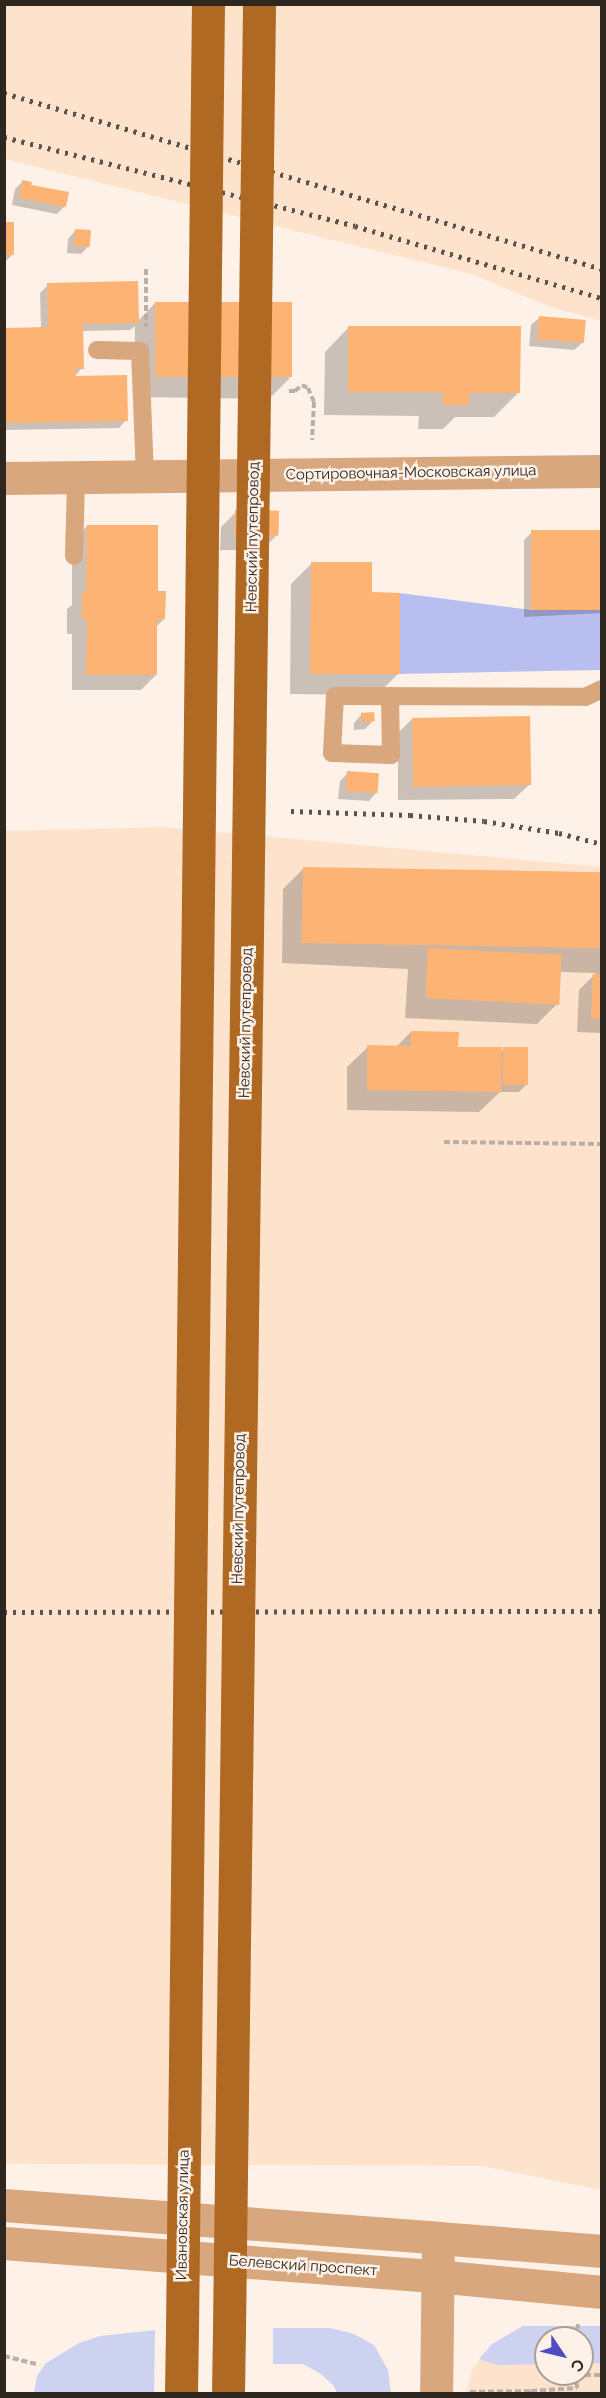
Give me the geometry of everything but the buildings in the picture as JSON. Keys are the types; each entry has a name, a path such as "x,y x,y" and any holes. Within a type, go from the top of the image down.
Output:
{"main road":[{"name":"Ивановская улица","path":"181,2394 208,4"},
{"name":"Невский путепровод","path":"228,2394 259,4"}],"street":[{"name":"Сортировочная-Московская улица","path":"4,477 602,471"},
{"path":"4,2205 602,2251"},
{"path":"438,2238 436,2276 451,2393"},
{"name":"Белевский проспект","path":"4,2243 436,2276 602,2292"}],"lane":[{"path":"98,350 140,351 145,476"},
{"path":"74,556 76,478"},
{"path":"390,696 391,755 332,753 335,696 390,696 585,697 602,689"}],"path":[{"path":"140,351 146,325 146,269"},
{"path":"292,392 302,385 308,388 314,402 310,474"},
{"path":"444,1142 602,1144"},
{"path":"4,2356 36,2364"},
{"path":"451,2393 576,2391"}],"shaded area":[{"path":"5,5 601,5 601,321 551,307 471,274 5,159"},
{"path":"400,593 531,610 601,606 601,670 400,674"},
{"path":"163,827 601,867 601,2190 483,2166 5,2164 4,831"},
{"path":"523,2326 534,2326 534,2386 594,2386 594,2326 601,2326 601,2393 466,2394 472,2370 492,2344"},
{"path":"523,2326 534,2326 534,2364 497,2365 479,2359 492,2344"},
{"path":"594,2326 601,2326 601,2363 594,2363"},
{"path":"273,2328 330,2328 354,2334 374,2345 388,2370 391,2393 337,2393 334,2386 321,2374 303,2364 273,2364"},
{"path":"155,2330 154,2393 34,2393 37,2376 46,2363 79,2343 100,2336"}],"railway":[{"path":"4,93 602,269"},
{"path":"4,137 355,226 602,298"},
{"path":"291,811 410,815 484,821 559,833 602,844"},
{"path":"4,1612 602,1611"}]}
